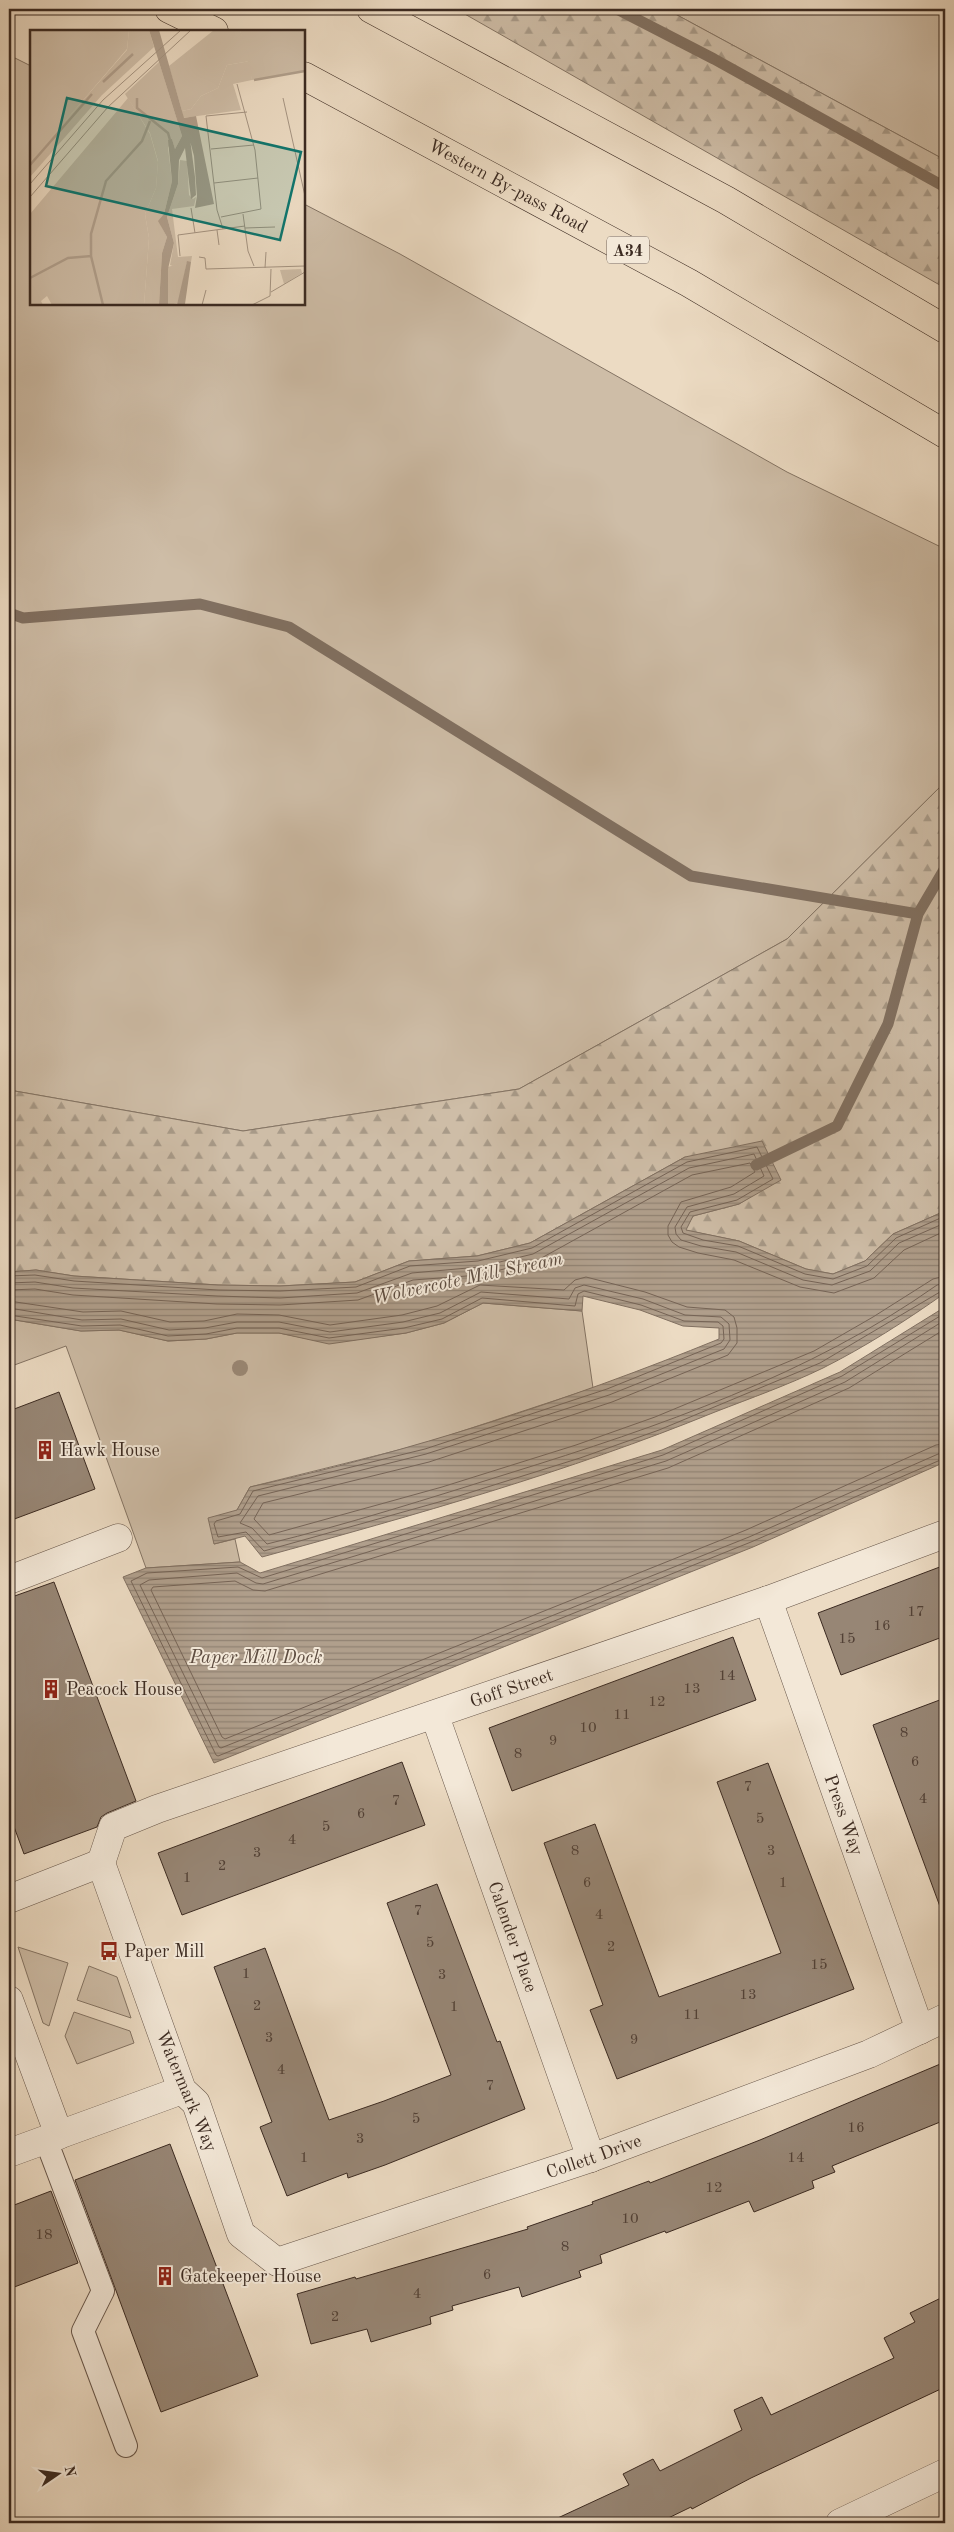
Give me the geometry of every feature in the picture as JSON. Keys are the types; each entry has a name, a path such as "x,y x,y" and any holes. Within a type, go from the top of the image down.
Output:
{"highway":[{"path":"169,9 212,30"},
{"path":"371,9 726,200 945,329"},
{"name":"Western By-pass Road","path":"305,77 688,283 945,434"}],"street":[{"name":"Goff Street","path":"101,1863 112,1827 157,1809 435,1716 768,1600 945,1534"},
{"path":"9,1580 118,1538"},
{"name":"Press Way","path":"768,1600 920,2030"},
{"name":"Calender Place","path":"435,1716 590,2158"},
{"path":"9,1899 101,1863"},
{"name":"Watermark Way","path":"101,1863 182,2090 196,2103 241,2234"},
{"path":"9,2000 53,2138"},
{"name":"Collett Drive","path":"241,2234 277,2262 590,2158 869,2054 945,2018"},
{"path":"9,2153 182,2090"},
{"path":"840,2523 945,2472"}],"lane":[{"path":"53,2138 103,2291 83,2332 126,2446"}],"green space":[{"path":"456,9 666,9 945,160 945,288"},
{"path":"666,9 945,9 945,160"},
{"path":"9,55 30,66 30,305 305,305 305,205 400,254 787,472 945,549 945,782 787,939 519,1089 243,1131 9,1090"},
{"path":"945,782 945,1211 893,1234 865,1261 833,1274 806,1269 739,1241 685,1230 693,1216 739,1204 755,1194 685,1157 530,1243 477,1256 409,1261 355,1282 280,1286 218,1285 74,1276 36,1270 9,1272 9,1090 243,1131 519,1089 787,939"},
{"path":"483,1303 582,1311 593,1388 423,1444 250,1487 214,1544 235,1539 240,1562 146,1568 66,1346 9,1367 9,1319 81,1331 119,1330 168,1341 206,1339 237,1333 279,1333 329,1343 406,1333 444,1323"},
{"path":"18,1947 68,1963 49,2026 43,2023"},
{"path":"89,1966 117,1977 131,2018 77,2000"},
{"path":"74,2012 130,2031 134,2043 77,2064 65,2036"}],"water":[{"name":"Wolvercote Mill Stream","path":"762,1141 781,1180 739,1204 693,1216 686,1230 739,1241 806,1269 833,1274 865,1261 893,1234 945,1211 945,1293 886,1333 823,1368 783,1386 660,1434 491,1491 262,1557 245,1536 214,1544 208,1518 237,1510 250,1487 369,1458 546,1404 719,1339 719,1328 683,1326 640,1310 583,1296 582,1311 483,1303 444,1323 406,1333 329,1344 279,1333 237,1333 206,1339 168,1341 119,1330 81,1331 9,1319 9,1272 36,1270 74,1276 218,1285 280,1286 355,1282 409,1261 477,1256 530,1243 685,1157"},
{"name":"Paper Mill Dock","path":"945,1307 945,1462 753,1547 214,1763 123,1577 146,1568 240,1562 260,1573 662,1450 840,1372"}],"building":[{"name":"Hawk House","path":"59,1392 95,1489 9,1521 9,1411"},
{"path":"945,1565 945,1636 841,1675 818,1613"},
{"name":"Peacock House","path":"54,1582 136,1801 101,1817 97,1827 24,1854 9,1813 9,1598"},
{"path":"733,1637 756,1700 512,1791 489,1728"},
{"path":"945,1698 945,1912 942,1912 873,1725"},
{"path":"402,1762 425,1825 182,1915 158,1853"},
{"path":"768,1763 854,1989 617,2079 590,2010 603,2005 544,1843 595,1824 659,1997 781,1953 717,1782"},
{"path":"437,1884 497,2042 500,2041 525,2109 385,2165 348,2178 347,2173 287,2196 260,2127 272,2122 214,1967 265,1948 329,2120 384,2101 451,2075 387,1903"},
{"path":"945,2062 945,2120 832,2166 835,2172 812,2181 814,2188 754,2212 749,2201 666,2233 665,2231 600,2255 602,2263 579,2271 581,2277 522,2297 519,2287 452,2306 453,2310 430,2317 431,2324 371,2342 367,2329 311,2344 297,2294 355,2277 356,2279 528,2229 527,2227 593,2204 592,2202 649,2181 650,2183 760,2140"},
{"name":"Gatekeeper House","path":"170,2144 258,2376 161,2412 75,2180"},
{"path":"51,2191 78,2263 9,2289 9,2207"},
{"path":"945,2296 945,2387 751,2478 692,2509 691,2507 658,2523 547,2523 629,2485 623,2474 653,2459 660,2471 742,2430 734,2410 762,2397 771,2415 894,2358 884,2338 915,2322 910,2313"}],"waterway":[{"path":"617,9 714,59 945,187"},
{"path":"9,613 23,618 200,604 289,627 691,876 918,914"},
{"path":"756,1165 837,1126 888,1024 918,914 945,868"}],"place":[{"name":"Hawk House","path":"45,1450"},
{"name":"Peacock House","path":"51,1689"},
{"name":"Paper Mill","path":"109,1951"},
{"name":"Gatekeeper House","path":"165,2276"}]}
